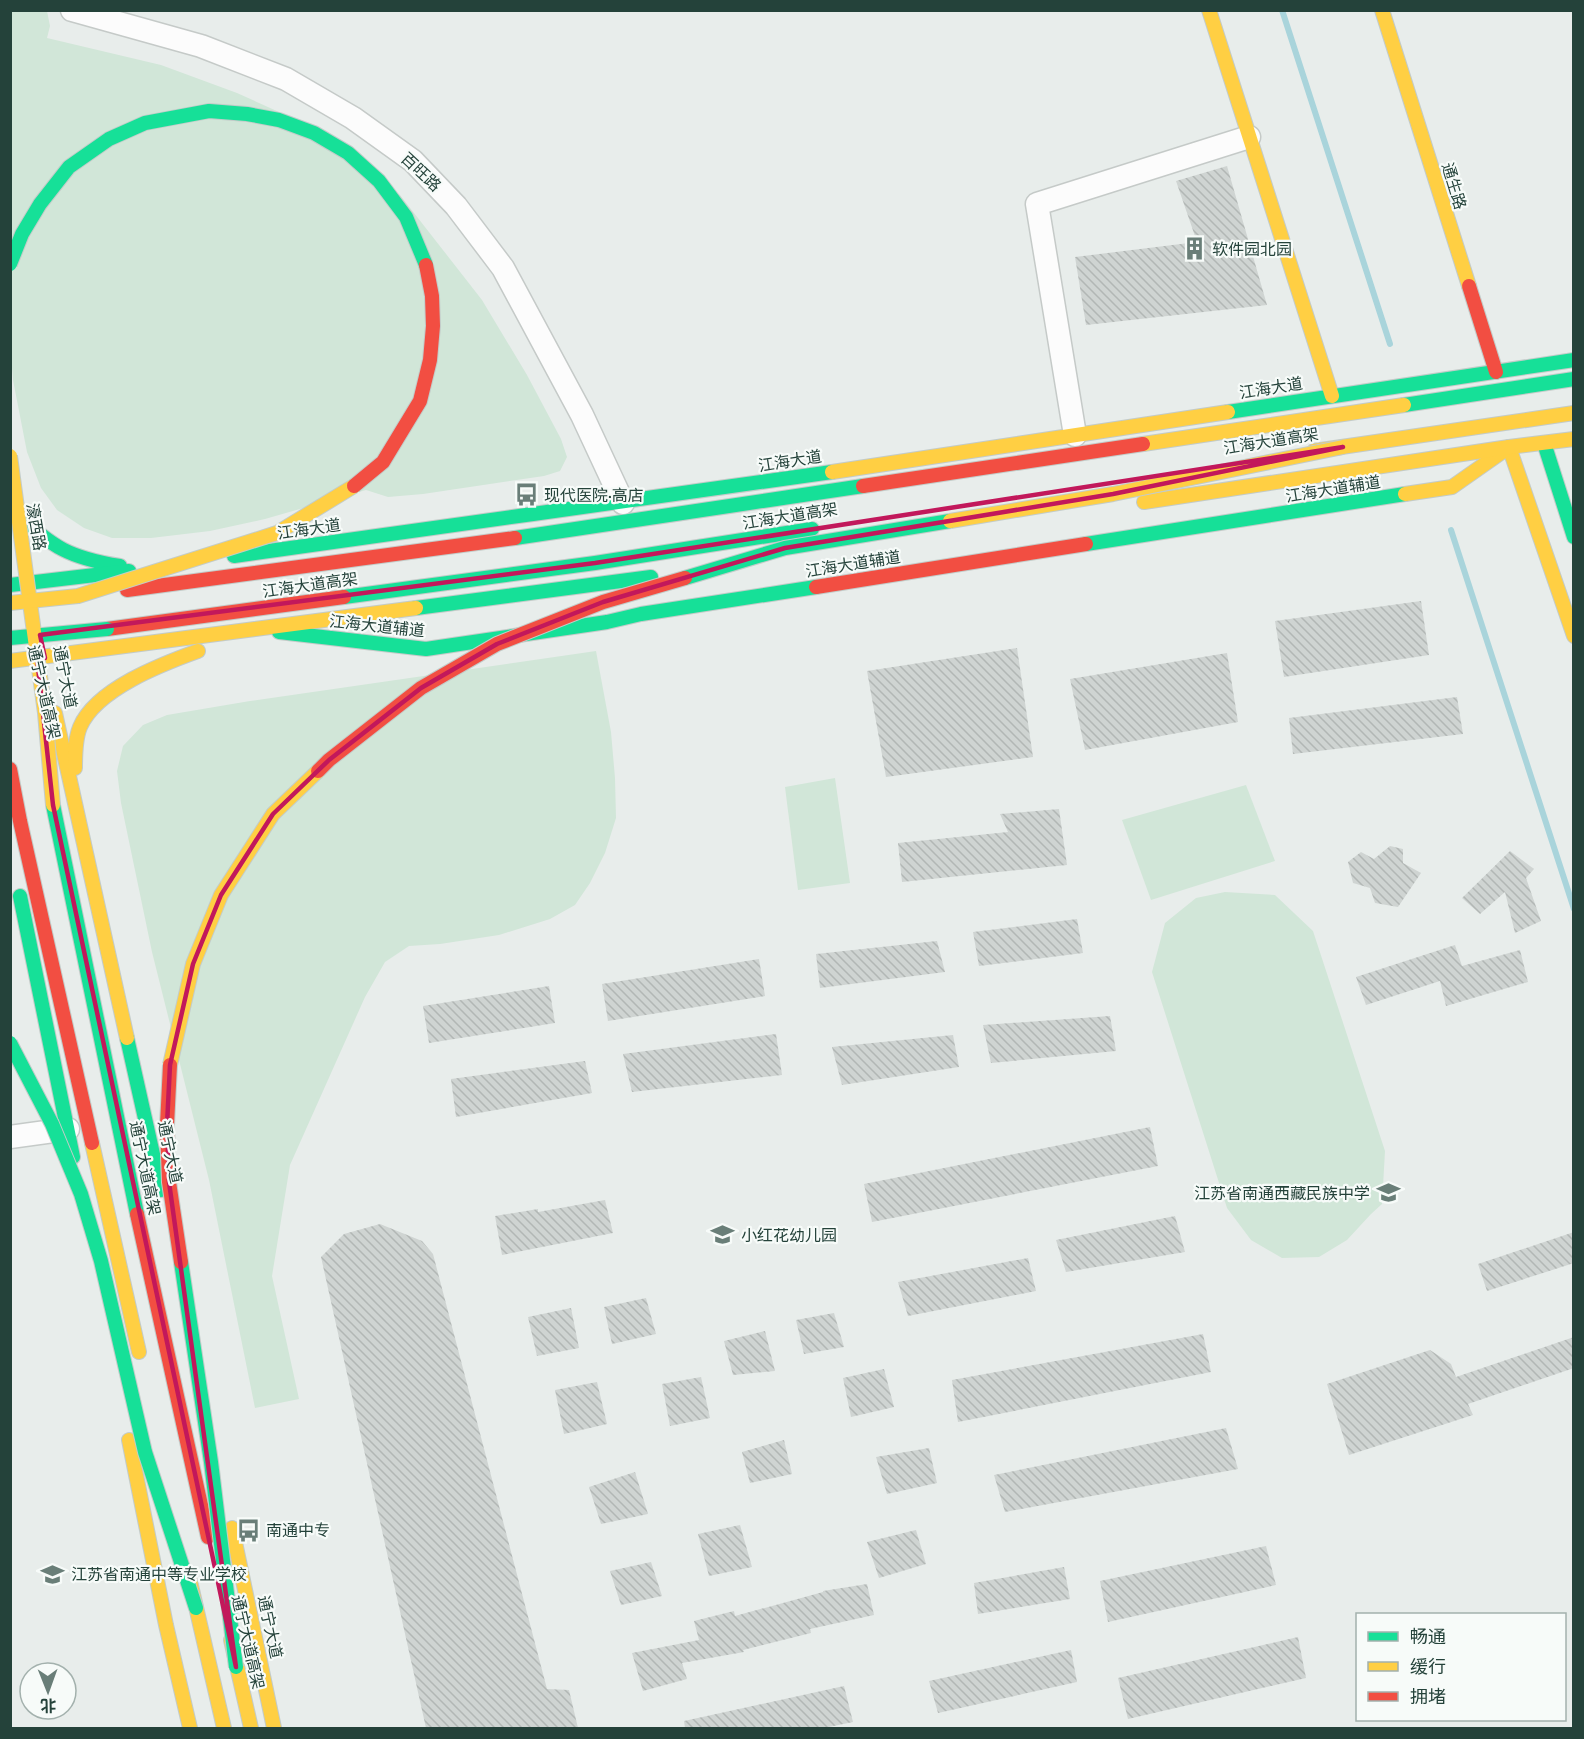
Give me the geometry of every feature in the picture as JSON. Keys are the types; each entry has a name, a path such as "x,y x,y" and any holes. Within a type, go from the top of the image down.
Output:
{"main road":[{"path":"1209,10 1332,396"},
{"name":"通生路","path":"1382,10 1496,372"},
{"path":"10,264 22,234 40,204 69,168 109,139 145,123 209,111 247,114 279,120 314,133 348,153 380,181 406,217 427,267 432,296 433,326 430,360 420,401 383,462 353,487 276,533 78,596"},
{"name":"江海大道","path":"10,585 142,569 623,502 1574,360"},
{"name":"江海大道高架","path":"10,603 78,596 615,524 1574,379"},
{"name":"江海大道高架","path":"910,514 1574,413"},
{"path":"10,662 602,585 1574,439"},
{"path":"1544,443 1574,537"},
{"path":"236,1667 211,1462 169,1182 167,1125 170,1065 193,964 221,895 273,814 328,760 421,688 497,644 603,602 785,548 1113,494 1342,447"},
{"path":"1509,447 1574,636"},
{"name":"江海大道辅道","path":"259,630 426,649 1452,487 1509,447"},
{"path":"10,456 45,713 53,805"},
{"name":"濠西路","path":"10,478 29,582"},
{"path":"17,513 46,541 68,552 105,564 142,569"},
{"name":"江海大道高架","path":"10,638 107,629 583,564 829,526"},
{"name":"通宁大道","path":"29,582 144,1109 274,1728"},
{"name":"通宁大道高架","path":"13,623 23,679"},
{"path":"79,818 75,757 80,724 104,697 157,666 259,630"},
{"name":"通宁大道高架","path":"32,713 144,1247 251,1728"},
{"path":"10,769 141,1365"},
{"path":"10,787 20,821"},
{"path":"14,885 28,933 166,1625 190,1728"},
{"path":"10,1043 52,1124 81,1194 101,1261 145,1452 196,1608"},
{"path":"165,1469 224,1728"}],"street":[{"name":"百旺路","path":"72,10 201,46 286,79 353,118 413,162 456,206 503,268 582,415 623,502"},
{"path":"1075,435 1037,204 1249,136"},
{"path":"10,1137 68,1129"}],"highlighted area":[{"path":"1343,447 1113,494 785,548 603,602 497,644 421,688 329,760 273,814 221,895 193,964 170,1065 167,1125 169,1182 236,1667 53,805 37,658 45,658 40,635 595,563"}],"green space":[{"path":"10,11 47,11 50,26 47,38 161,65 237,93 279,112 400,195 482,300 527,375 561,439 567,457 560,471 544,476 423,494 388,497 366,490 265,519 210,531 151,538 112,538 84,528 57,510 41,488 27,452 13,380 11,356"},
{"path":"596,651 611,732 615,778 616,818 605,853 590,883 575,905 550,919 499,935 409,946 385,962 365,997 290,1165 272,1276 299,1399 255,1408 209,1180 152,952 121,803 117,771 123,746 143,725 167,715"},
{"path":"835,778 850,883 798,890 785,787"},
{"path":"1246,785 1275,861 1151,900 1122,820"},
{"path":"1225,892 1275,895 1313,931 1385,1151 1382,1204 1347,1240 1319,1257 1282,1258 1251,1240 1227,1208 1152,972 1165,923 1196,898"}],"building":[{"name":"软件园北园","path":"1227,166 1267,305 1086,325 1075,257 1197,242 1176,181"},
{"path":"1421,601 1429,655 1284,677 1275,621"},
{"path":"1017,648 1033,757 886,777 867,671"},
{"path":"1227,653 1238,722 1085,750 1070,679"},
{"path":"1457,697 1463,734 1293,754 1289,718"},
{"path":"1059,809 1067,865 902,882 898,843 1008,832 1000,814"},
{"path":"1390,846 1403,849 1403,863 1421,873 1398,907 1375,903 1370,888 1353,883 1348,862 1361,852 1374,859"},
{"path":"1510,851 1534,869 1526,878 1541,921 1515,933 1505,892 1480,914 1462,898"},
{"path":"1077,919 1083,953 979,966 973,932"},
{"path":"937,941 945,972 820,988 816,954"},
{"path":"1455,945 1462,966 1520,950 1528,982 1446,1006 1440,981 1366,1005 1356,977"},
{"path":"759,959 765,996 608,1021 602,984"},
{"path":"549,986 555,1023 429,1043 423,1006"},
{"path":"1110,1016 1116,1051 991,1063 983,1025"},
{"path":"776,1034 782,1075 632,1092 623,1054"},
{"path":"953,1035 959,1067 842,1085 832,1047"},
{"path":"585,1061 592,1093 456,1117 451,1079"},
{"path":"1150,1127 1158,1166 872,1222 864,1184"},
{"path":"605,1200 613,1233 502,1255 495,1216 538,1209 538,1212"},
{"path":"1175,1216 1185,1252 1066,1272 1056,1240"},
{"path":"380,1224 422,1241 433,1254 547,1689 569,1690 578,1728 426,1728 321,1257 344,1234"},
{"path":"1574,1232 1574,1263 1487,1291 1478,1264"},
{"path":"1028,1258 1036,1291 908,1316 898,1282"},
{"path":"646,1298 656,1334 612,1344 604,1307"},
{"path":"571,1308 579,1348 537,1356 528,1317"},
{"path":"834,1313 844,1347 804,1354 796,1320"},
{"path":"765,1331 775,1371 733,1375 724,1341"},
{"path":"1203,1334 1211,1372 958,1422 952,1380"},
{"path":"1574,1337 1574,1368 1468,1404 1473,1415 1349,1455 1327,1384 1430,1350 1451,1364 1456,1377"},
{"path":"884,1369 894,1407 851,1417 843,1378"},
{"path":"701,1377 710,1418 670,1426 662,1384"},
{"path":"597,1382 607,1424 564,1434 555,1390"},
{"path":"1226,1428 1238,1469 1005,1512 994,1475"},
{"path":"784,1440 792,1474 750,1483 742,1452"},
{"path":"929,1448 937,1483 887,1494 876,1457"},
{"path":"635,1472 648,1514 601,1524 589,1487"},
{"path":"740,1525 752,1567 709,1576 698,1534"},
{"path":"916,1530 926,1564 879,1578 867,1542"},
{"path":"1266,1546 1276,1585 1108,1622 1100,1581"},
{"path":"651,1562 662,1596 621,1605 610,1571"},
{"path":"1064,1567 1070,1599 978,1614 974,1583"},
{"path":"867,1584 874,1615 810,1629 811,1633 743,1650 744,1652 682,1663 687,1679 643,1691 632,1653 699,1640 694,1621 734,1611 735,1616 823,1591"},
{"path":"1298,1637 1306,1678 1128,1719 1118,1678"},
{"path":"1071,1650 1077,1682 938,1713 929,1681"},
{"path":"844,1686 853,1722 824,1728 685,1728 684,1721"}],"waterway":[{"path":"1282,10 1390,344"},
{"path":"1451,530 1574,909"}],"traffic: fast":[{"path":"10,264 22,234 40,204 69,167 109,139 145,123 209,111 247,114 279,120 314,133 348,153 379,181 406,217 426,265"},
{"path":"1228,412 1574,360"},
{"path":"1404,405 1574,379"},
{"path":"1544,443 1574,537"},
{"path":"234,556 832,472"},
{"path":"515,538 863,486"},
{"path":"1086,544 1405,494"},
{"path":"17,513 41,535 63,550 88,559 120,566"},
{"path":"685,578 785,548 950,521"},
{"path":"344,597 595,563 812,529"},
{"path":"10,585 129,571"},
{"path":"416,608 651,577"},
{"path":"279,632 426,649 816,587"},
{"path":"10,638 107,629"},
{"path":"53,805 137,1214"},
{"path":"20,896 73,1157"},
{"path":"127,1038 161,1190"},
{"path":"10,1043 52,1124 81,1194 101,1261 145,1452 196,1608"},
{"path":"181,1262 211,1462 236,1667"}],"traffic: slow":[{"path":"1209,10 1332,396"},
{"path":"1382,10 1469,286"},
{"path":"1143,444 1404,405"},
{"path":"832,472 1228,412"},
{"path":"1314,451 1574,413"},
{"path":"1144,502 1574,439"},
{"path":"950,521 1113,494 1343,447"},
{"path":"1405,494 1452,487 1509,447 1574,636"},
{"path":"10,456 45,713 53,805"},
{"path":"10,603 78,596 277,533 354,486"},
{"path":"10,661 416,608"},
{"path":"75,768 76,742 80,727 88,713 100,701 149,671 198,651"},
{"path":"55,713 127,1038"},
{"path":"170,1065 193,964 221,895 273,814 318,771"},
{"path":"92,1143 139,1352"},
{"path":"129,1440 166,1625 190,1728"},
{"path":"232,1528 274,1728"},
{"path":"190,1581 224,1728"},
{"path":"231,1640 251,1728"}],"traffic: jam":[{"path":"354,486 383,462 420,401 430,360 433,326 432,296 426,265"},
{"path":"1469,286 1496,372"},
{"path":"863,486 1143,444"},
{"path":"127,590 515,538"},
{"path":"816,587 1086,544"},
{"path":"318,771 421,688 497,644 603,602 685,578"},
{"path":"107,629 344,597"},
{"path":"10,769 92,1143"},
{"path":"170,1065 167,1125 169,1182 181,1262"},
{"path":"137,1214 208,1537"}],"place":[{"name":"软件园北园","path":"1194,249"},
{"name":"现代医院·高店","path":"526,495"},
{"name":"江苏省南通西藏民族中学","path":"1388,1193"},
{"name":"小红花幼儿园","path":"723,1235"},
{"name":"南通中专","path":"248,1530"},
{"name":"江苏省南通中等专业学校","path":"53,1574"}]}
